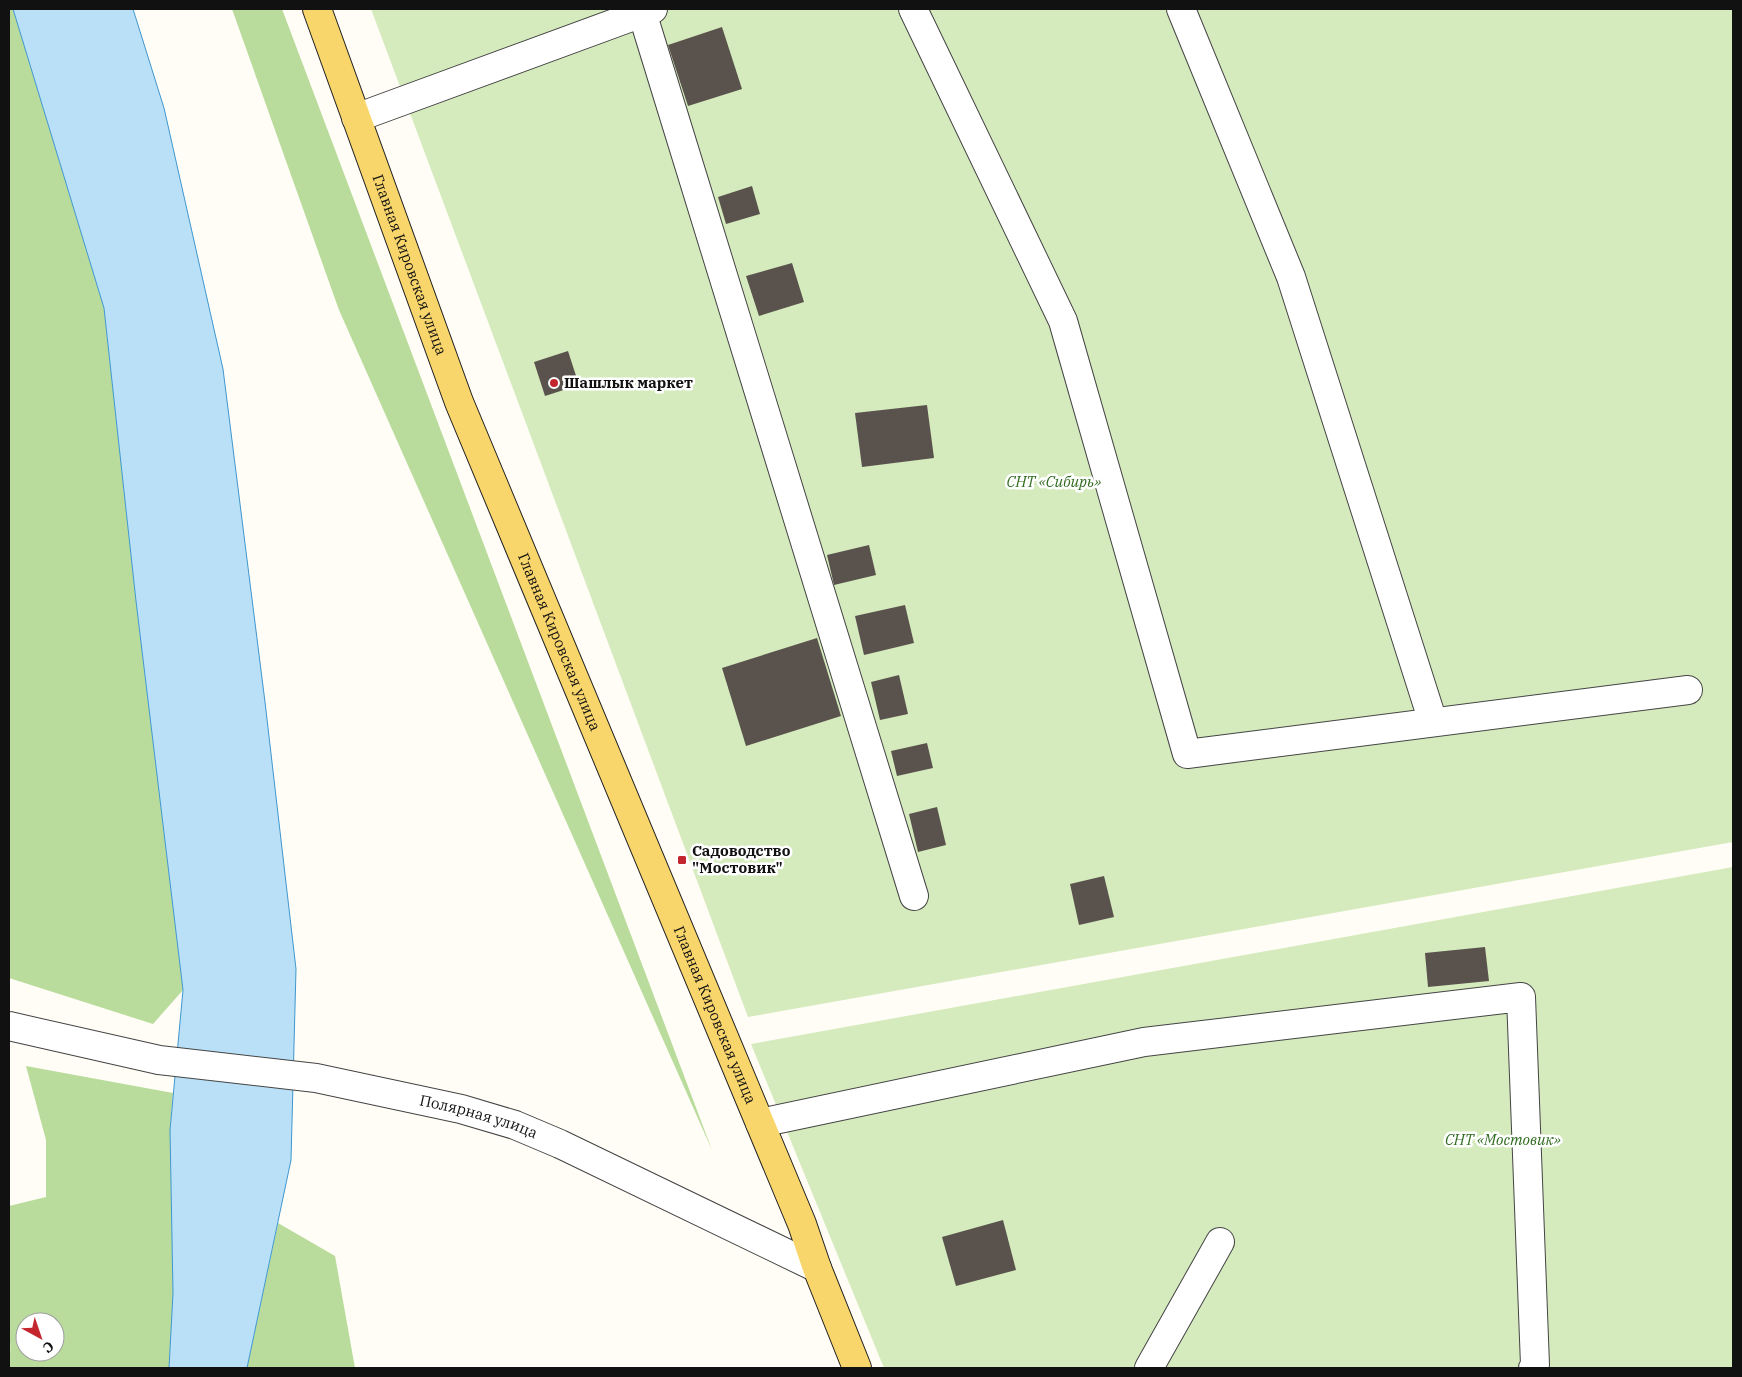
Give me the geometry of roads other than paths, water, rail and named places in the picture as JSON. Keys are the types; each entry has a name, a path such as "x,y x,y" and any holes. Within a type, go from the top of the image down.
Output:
{"main road":[{"name":"Главная Кировская улица","path":"317,9 459,402 802,1224 817,1268"},
{"path":"817,1268 857,1368"}],"street":[{"path":"914,9 1063,321 1188,754 1688,690"},
{"path":"1181,9 1292,277 1433,722"},
{"path":"356,118 645,10 914,896"},
{"path":"760,1123 1144,1042 1521,996 1533,1368"},
{"name":"Полярная улица","path":"9,1026 158,1060 316,1078 461,1109 514,1125 560,1144 817,1268"},
{"path":"1149,1368 1220,1242"}],"water":[{"path":"13,9 133,9 164,108 223,369 296,969 291,1160 247,1368 169,1368 173,1293 170,1130 183,990 136,601 104,308"}],"place":[{"name":"Шашлык маркет","path":"554,383"},
{"name":"Садоводство \"Мостовик\"","path":"682,860"}],"park label":[{"name":"СНТ «Сибирь»","path":"1054,482"},
{"name":"СНТ «Мостовик»","path":"1503,1140"}]}
